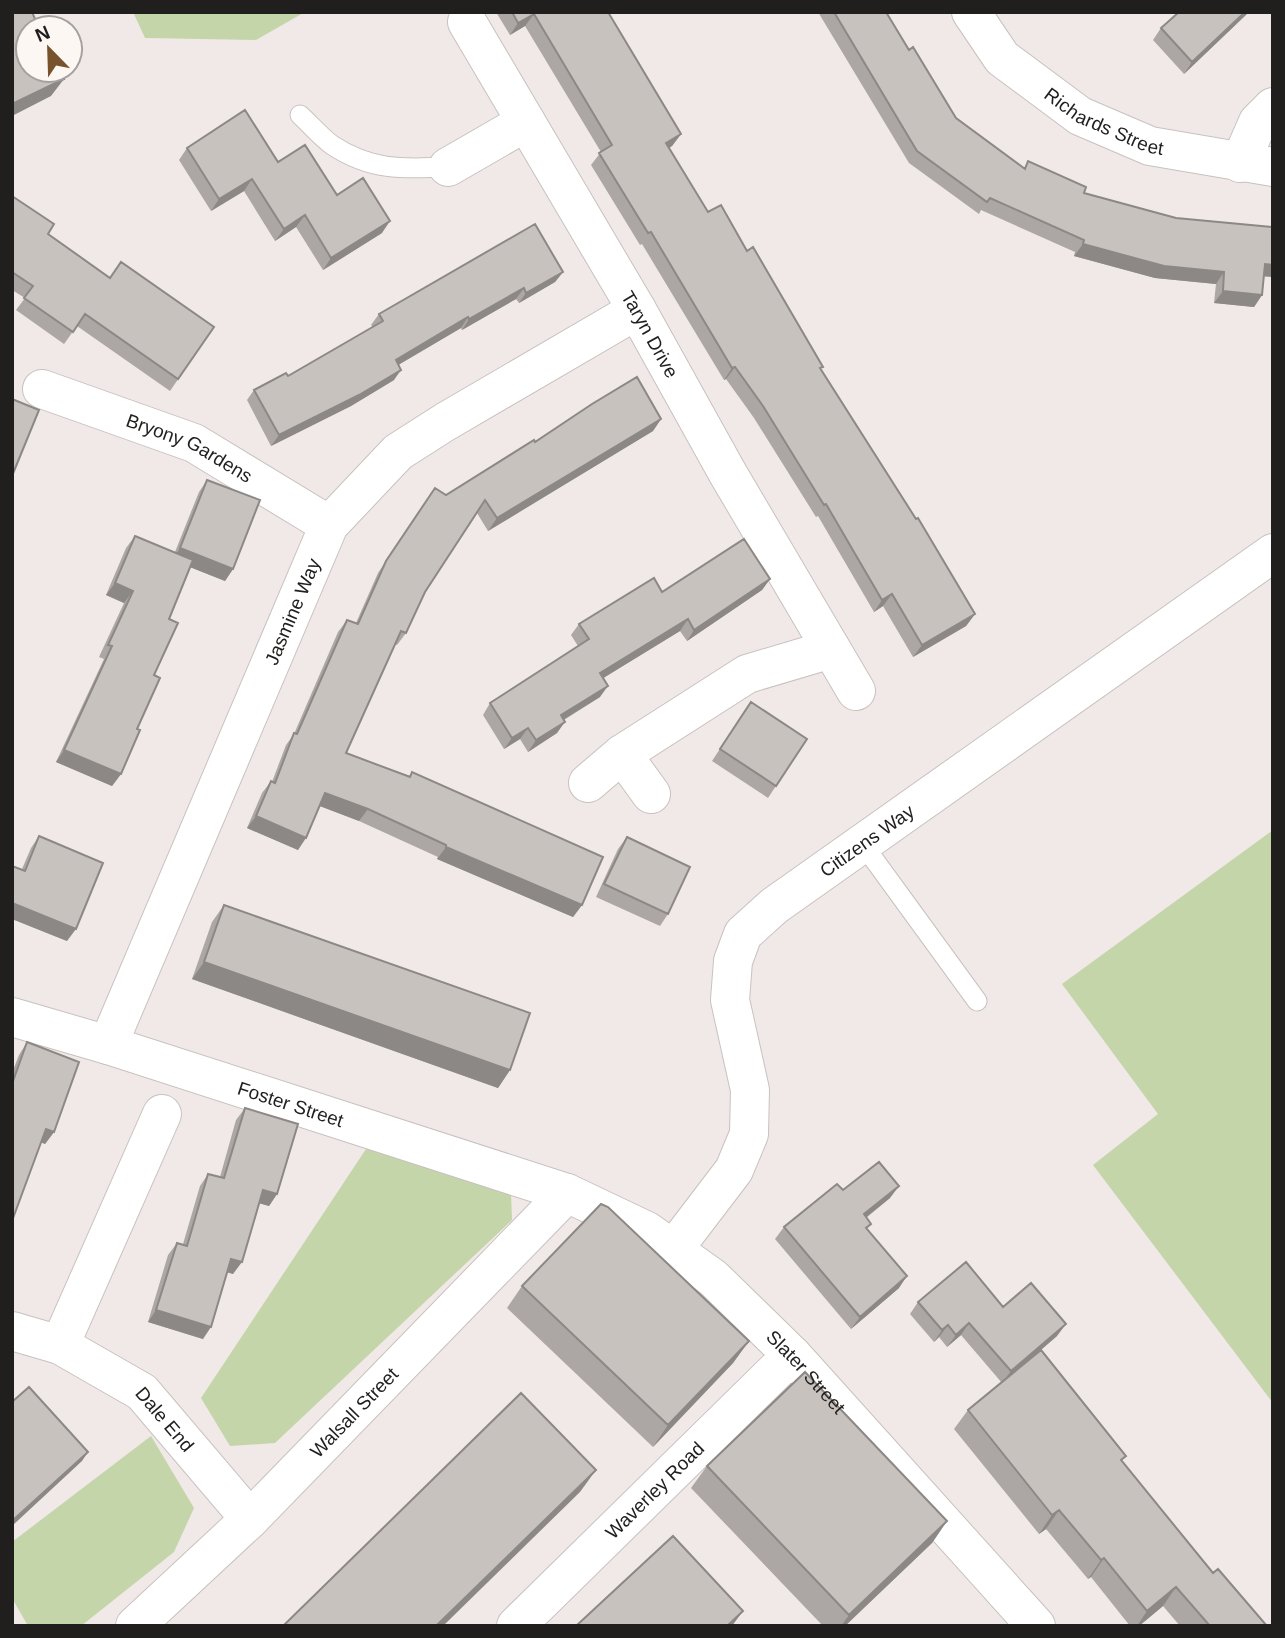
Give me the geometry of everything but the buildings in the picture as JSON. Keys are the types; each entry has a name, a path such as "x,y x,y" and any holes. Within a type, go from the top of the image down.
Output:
{"street":[{"name":"Richards Street","path":"971,12 1002,58 1080,116 1150,146 1256,165"},
{"name":"Taryn Drive","path":"467,22 637,310 727,472 856,691"},
{"path":"1256,165 1258,122 1273,107"},
{"path":"449,167 526,122"},
{"name":"Jasmine Way","path":"108,1045 329,525 398,452 637,310"},
{"name":"Bryony Gardens","path":"42,388 194,443 329,525"},
{"name":"Citizens Way","path":"673,1250 734,1170 749,1134 750,1090 730,1000 733,961 743,934 774,905 1273,553"},
{"path":"588,783 622,754 747,674 831,649"},
{"path":"622,754 651,794"},
{"name":"Foster Street","path":"12,1017 108,1045 567,1193"},
{"path":"60,1345 162,1114"},
{"name":"Slater Street","path":"567,1193 647,1231 713,1278 792,1355 1036,1626"},
{"name":"Walsall Street","path":"135,1626 250,1519 567,1193"},
{"name":"Dale End","path":"12,1331 60,1345 142,1392 250,1519"},
{"name":"Waverley Road","path":"516,1626 792,1355"}],"lane":[{"path":"300,115 331,144 365,163 400,170 449,167"},
{"path":"862,843 977,1001"}],"green space":[{"path":"133,12 305,12 256,40 145,38"},
{"path":"1273,830 1273,1403 1093,1165 1158,1114 1062,984"},
{"path":"368,1146 511,1193 512,1220 275,1443 230,1446 201,1398"},
{"path":"151,1436 194,1508 174,1552 81,1626 28,1626 12,1598 12,1542"}]}
